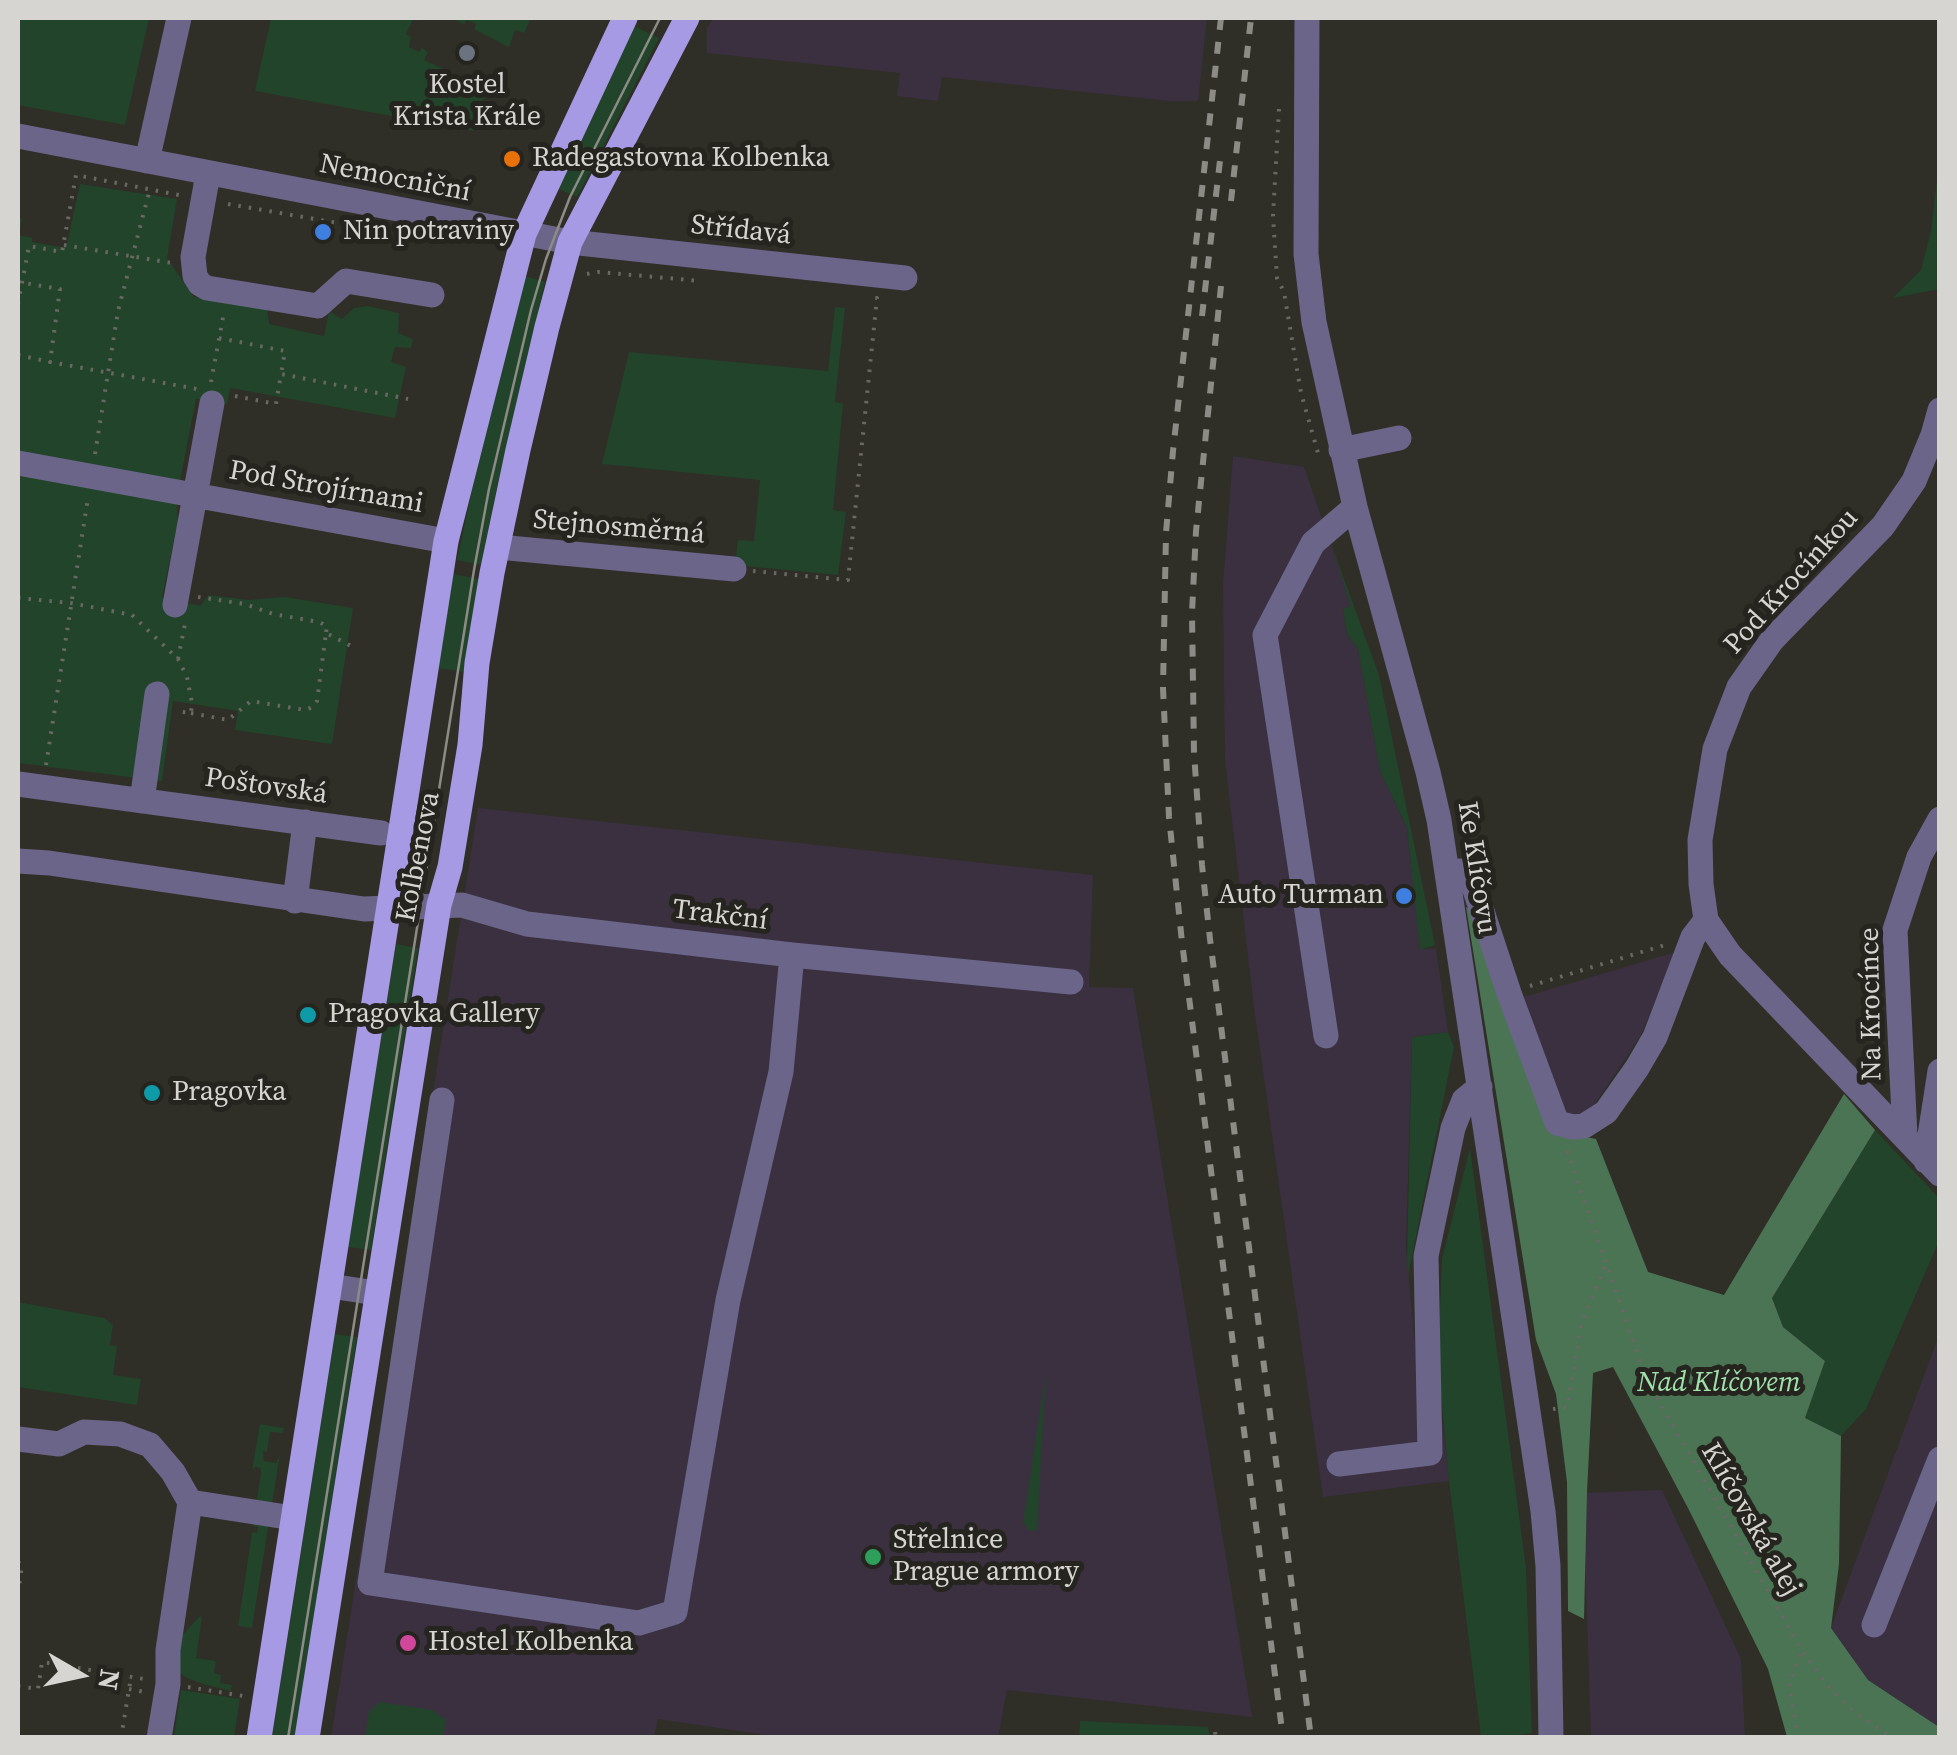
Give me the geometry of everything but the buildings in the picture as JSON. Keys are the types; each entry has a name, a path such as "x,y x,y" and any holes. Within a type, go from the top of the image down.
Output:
{"main road":[{"name":"Kolbenova","path":"258,1738 330,1286 376,909 446,540 524,234 625,18"},
{"name":"Kolbenova","path":"307,1738 439,905 450,867 470,745 477,663 498,547 547,326 570,242 687,18"}],"street":[{"path":"147,161 180,18"},
{"name":"Ke Klíčovu","path":"1307,18 1306,254 1314,322 1355,507 1428,772 1447,872 1543,1511 1548,1566 1551,1738"},
{"name":"Nemocniční","path":"18,136 570,242"},
{"path":"208,174 192,267 200,284 318,306 346,281 432,294"},
{"name":"Střídavá","path":"570,242 906,278"},
{"name":"Pod Strojírnami","path":"181,613 194,494 219,399"},
{"name":"Pod Krocínkou","path":"1557,1123 1584,1126 1606,1112 1655,1037 1700,929 1700,840 1715,749 1739,686 1772,640 1883,526 1914,480 1934,435 1940,410"},
{"path":"1342,450 1399,438"},
{"name":"Pod Strojírnami","path":"18,463 446,540"},
{"path":"1326,1036 1265,635 1313,543 1355,507"},
{"name":"Stejnosměrná","path":"498,547 734,569"},
{"path":"142,800 156,701"},
{"name":"Poštovská","path":"18,784 382,832"},
{"name":"Na Krocínce","path":"1905,1136 1895,930 1920,858 1940,819"},
{"path":"295,900 305,822"},
{"name":"Trakční","path":"18,861 295,900 376,909 462,905 527,924 1071,982"},
{"path":"1447,872 1461,870 1472,881 1557,1123"},
{"name":"Pod Krocínkou","path":"1700,929 1730,955 1933,1168"},
{"path":"442,1100 370,1583 639,1623 676,1612 728,1300 782,1072 792,955"},
{"path":"1933,1168 1940,1071"},
{"path":"1339,1464 1430,1453 1426,1256 1453,1128 1464,1100 1480,1087"},
{"path":"330,1286 376,1292"},
{"path":"18,1439 59,1444 84,1432 120,1434 150,1446 174,1472 190,1502 168,1650 168,1684 160,1738"},
{"path":"1874,1625 1940,1459"},
{"path":"190,1502 293,1518"}],"path":[{"path":"64,245 192,267"},
{"path":"598,272 718,283"},
{"path":"18,282 60,289 50,362"},
{"path":"18,355 210,392 227,291"},
{"path":"734,569 848,580 877,298"},
{"path":"219,338 285,351 276,404 219,399"},
{"path":"281,374 408,399"},
{"path":"156,701 228,720 250,701 305,710 313,707 327,626 245,604 196,597 181,613 178,659"},
{"path":"18,598 132,615 178,659 186,677 191,713"},
{"path":"326,633 355,648"},
{"path":"1509,993 1700,929"},
{"name":"Klíčovská alej","path":"1557,1123 1646,1380 1802,1651 1853,1711 1892,1738"},
{"path":"1553,1410 1568,1407 1581,1325 1606,1263"},
{"path":"18,1562 22,1565 18,1593"},
{"path":"1798,1738 1789,1684 1802,1651"},
{"path":"18,1686 38,1689 42,1662 248,1697"},
{"path":"121,1738 131,1677"}],"shaded area":[{"path":"713,18 1207,18 1198,101 942,77 938,101 897,96 900,73 707,53 707,29"},
{"path":"1233,456 1304,467 1352,606 1343,609 1347,634 1358,649 1380,771 1407,828 1420,949 1436,949 1448,1032 1412,1037 1406,1250 1423,1424 1443,1423 1449,1481 1323,1497 1254,1007 1225,760 1223,584"},
{"path":"478,808 1093,875 1089,987 1133,988 1252,1717 1007,1690 998,1737 780,1737 658,1719 654,1737 331,1738"},
{"path":"1676,952 1641,1035 1587,1116 1564,1113 1524,997"},
{"path":"1939,1335 1939,1727 1868,1680 1831,1628"},
{"path":"1662,1490 1741,1659 1745,1737 1591,1737 1583,1493"}],"green space":[{"path":"18,18 149,18 125,125 18,105"},
{"path":"271,18 420,18 413,19 406,34 411,37 409,47 428,52 424,60 443,69 441,74 451,79 453,74 489,89 477,106 473,131 255,91"},
{"path":"450,18 531,18 524,33 515,30 509,47 474,29 476,24"},
{"path":"634,26 659,38 577,197 556,188"},
{"path":"1939,162 1939,289 1893,298 1921,270 1931,231"},
{"path":"80,184 177,199 167,258 194,297 267,308 269,324 324,336 329,311 342,319 354,308 368,306 399,313 398,333 413,339 411,348 395,347 391,362 406,367 395,418 230,388 227,404 196,399 162,597 200,606 209,595 248,600 285,597 353,608 332,744 235,730 238,711 173,701 162,781 18,763 18,218 22,219 19,235 32,238 32,242 66,248"},
{"path":"525,276 545,282 481,565 457,560"},
{"path":"835,307 845,308 835,402 843,404 833,510 846,512 838,575 735,565 738,540 754,541 760,480 602,464 629,352 828,371"},
{"path":"1328,535 1379,675 1435,945 1420,950 1407,828 1380,771 1358,649 1347,634 1343,609 1351,606"},
{"path":"453,574 479,579 466,672 437,668"},
{"name":"Nad Klíčovem","path":"1466,907 1477,915 1548,1129 1596,1139 1648,1272 1724,1295 1844,1094 1875,1130 1772,1298 1783,1327 1825,1361 1805,1418 1841,1436 1839,1564 1831,1628 1868,1680 1939,1727 1939,1737 1787,1737 1768,1669 1613,1367 1593,1373 1584,1619 1568,1611 1567,1482 1556,1394 1536,1340"},
{"path":"396,944 418,948 371,1250 348,1247"},
{"path":"1448,1032 1454,1047 1408,1276 1412,1037"},
{"path":"1875,1130 1939,1198 1939,1241 1866,1409 1841,1436 1805,1418 1825,1361 1783,1327 1772,1298"},
{"path":"1470,1148 1526,1568 1532,1733 1497,1738 1481,1737 1438,1361 1442,1259"},
{"path":"18,1302 104,1318 113,1325 110,1345 117,1346 113,1375 141,1379 137,1405 18,1387"},
{"path":"335,1334 357,1337 295,1737 272,1738"},
{"path":"1046,1371 1037,1531 1027,1530 1023,1524"},
{"path":"260,1424 284,1428 283,1433 270,1432 267,1452 263,1451 264,1461 276,1463 280,1454 252,1628 238,1626 252,1532 257,1533 258,1527 253,1526 261,1472 260,1468 252,1470"},
{"path":"200,1616 196,1658 216,1661 214,1673 221,1675 220,1683 232,1685 231,1691 203,1684 178,1671 176,1642"},
{"path":"181,1690 240,1699 234,1737 174,1737"},
{"path":"380,1702 432,1710 446,1720 443,1737 365,1737 369,1711"},
{"path":"1080,1721 1208,1727 1210,1737 1079,1737"}],"tram line":[{"path":"288,1738 489,489 546,259 570,197 660,18"}],"railway":[{"path":"1221,18 1173,451 1166,533 1163,688 1169,817 1182,942 1283,1738"},
{"path":"1231,201 1251,18"},
{"path":"1202,316 1221,152"},
{"path":"1221,286 1196,531 1192,613 1194,753 1210,939 1311,1738"}],"place":[{"name":"Kostel Krista Krále","path":"467,53"},
{"name":"Radegastovna Kolbenka","path":"512,159"},
{"name":"Nin potraviny","path":"323,232"},
{"name":"Auto Turman","path":"1404,896"},
{"name":"Pragovka Gallery","path":"308,1015"},
{"name":"Pragovka","path":"152,1093"},
{"name":"Střelnice Prague armory","path":"873,1557"},
{"name":"Hostel Kolbenka","path":"408,1643"}]}
